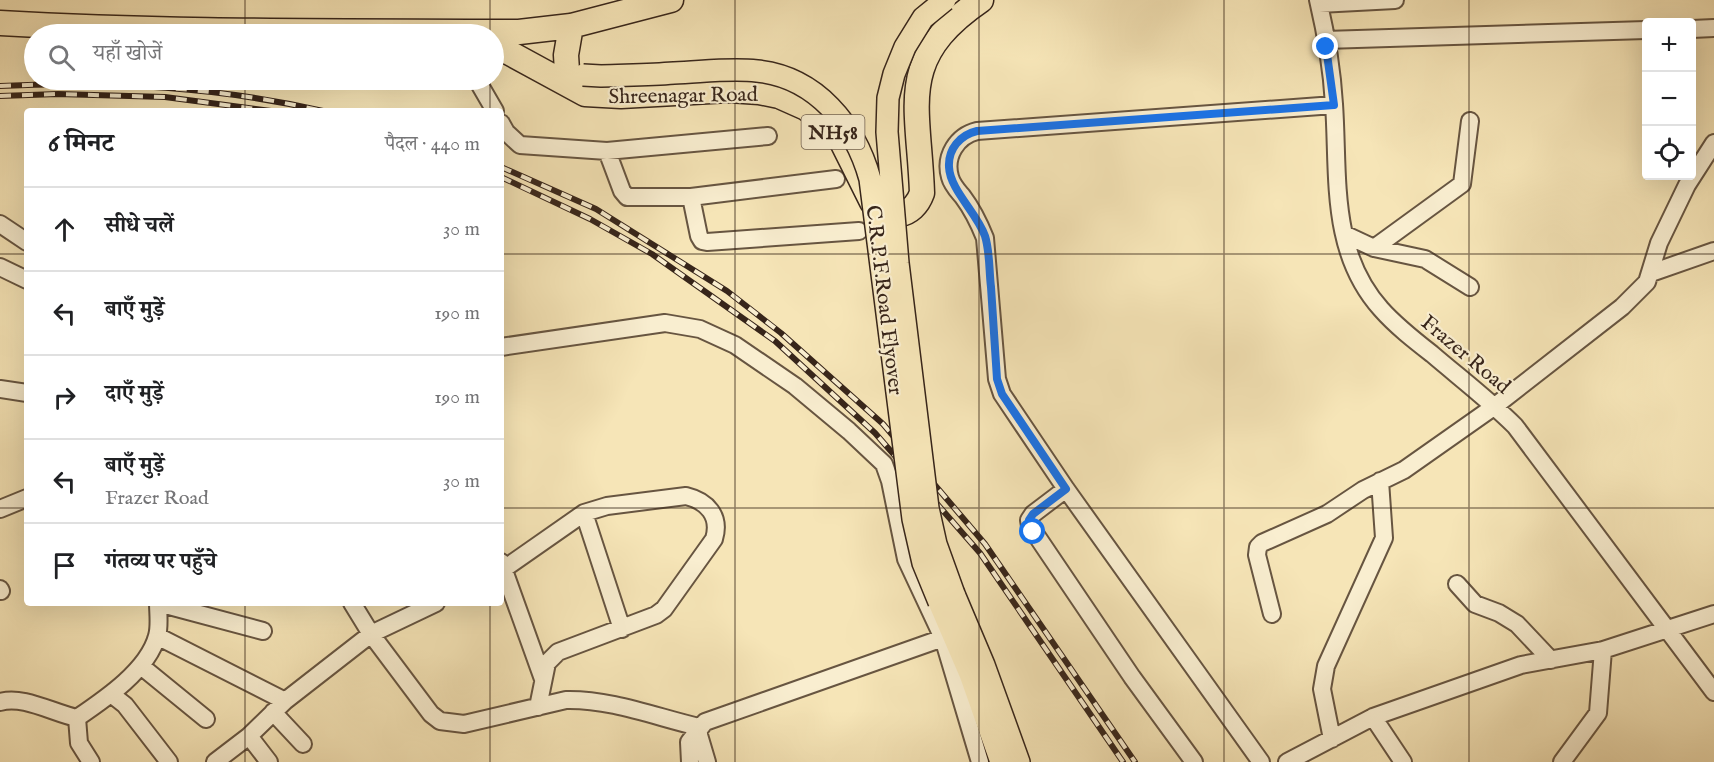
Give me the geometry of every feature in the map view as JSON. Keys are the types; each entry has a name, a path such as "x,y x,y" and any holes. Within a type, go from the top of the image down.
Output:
{"highway":[{"path":"504,32 571,26 671,0"},
{"name":"Shreenagar Road","path":"504,50 585,94 596,96 729,90 779,96 806,108 825,123 842,142 872,202 879,210 894,214 911,210 919,202 922,193 916,129 919,77 930,50 942,34 954,21 981,0"},
{"path":"0,23 24,24"},
{"path":"571,26 567,55 575,73"},
{"path":"0,40 24,41"}],"main road":[{"name":"C.R.P.F.Road Flyover","path":"945,0 923,18 905,46 894,74 888,98 889,177 928,508 936,544 954,594 1003,712 1019,762"},
{"name":"C.R.P.F.Road Flyover","path":"543,72 601,76 728,69 760,71 782,77 809,89 829,103 851,134 866,164 870,180 913,519 919,546 939,602 970,674 1001,762"}],"street":[{"path":"1319,2 1395,0"},
{"name":"Frazer Road","path":"1319,2 1334,105 1338,202 1344,234 1358,277 1380,309 1398,327 1495,406 1515,426 1668,627 1714,692"},
{"path":"1696,29 1714,28"},
{"path":"1326,50 1642,30"},
{"path":"483,90 493,108"},
{"path":"1261,762 1066,489 1002,394 997,379 992,299 985,238 980,225 950,178 949,165 958,140 966,134 977,131 1334,105"},
{"path":"1374,248 1462,184 1470,121"},
{"path":"504,128 520,145 607,151 768,136"},
{"path":"1272,614 1257,555 1258,547 1262,543 1327,514 1380,481 1404,470 1495,406 1622,308 1647,282 1659,243 1687,185 1714,143"},
{"path":"607,151 622,191 627,196 691,197 836,180"},
{"path":"691,197 702,241 859,231"},
{"path":"0,224 24,240"},
{"path":"1344,234 1374,248 1425,258 1470,287"},
{"path":"1651,273 1714,251"},
{"path":"0,267 24,279"},
{"path":"504,346 665,323 700,329 735,345 795,386 849,431 884,464 890,481 906,559 943,638 980,762"},
{"path":"0,389 24,393"},
{"path":"1332,739 1322,690 1326,666 1384,538 1380,481"},
{"path":"1066,489 1033,514 1029,520 1030,526 1132,677 1194,762"},
{"path":"504,566 584,513 607,506 686,496 704,504 716,520 717,528 714,538 664,609 656,615 622,629 558,652 547,663 538,707"},
{"path":"0,509 24,503"},
{"path":"584,513 622,629"},
{"path":"504,572 544,680"},
{"path":"1457,584 1475,604 1500,613 1517,624 1551,660"},
{"path":"3,698 18,699 58,714 77,718 111,694 141,666 157,636 158,606"},
{"path":"169,606 263,632"},
{"path":"353,606 431,714 440,721 464,724 566,700 599,702 699,727"},
{"path":"217,761 249,736 279,707 371,634 430,606"},
{"path":"1287,762 1373,717 1521,665 1603,650 1668,627 1714,614"},
{"path":"157,636 279,707 303,744"},
{"path":"690,762 689,742 705,722 943,638"},
{"path":"1562,762 1599,713 1603,650"},
{"path":"141,666 206,719"},
{"path":"111,694 125,705 169,762"},
{"path":"1373,717 1403,762"},
{"path":"77,718 79,743 91,762"},
{"path":"699,727 707,762"},
{"path":"249,736 269,762"}],"railway":[{"path":"0,86 24,85"},
{"path":"190,90 243,96 308,108"},
{"path":"0,96 58,94 165,97 248,108"},
{"path":"504,168 596,209 727,291 781,333 883,424 985,544 1135,762"},
{"path":"504,178 590,219 652,254 775,341 875,433 980,553 1123,762"}],"route":[{"path":"1033,532 1029,520 1033,514 1066,489 1002,394 997,379 985,238 980,225 950,178 949,165 958,140 966,134 977,131 1334,105 1326,47"}]}
